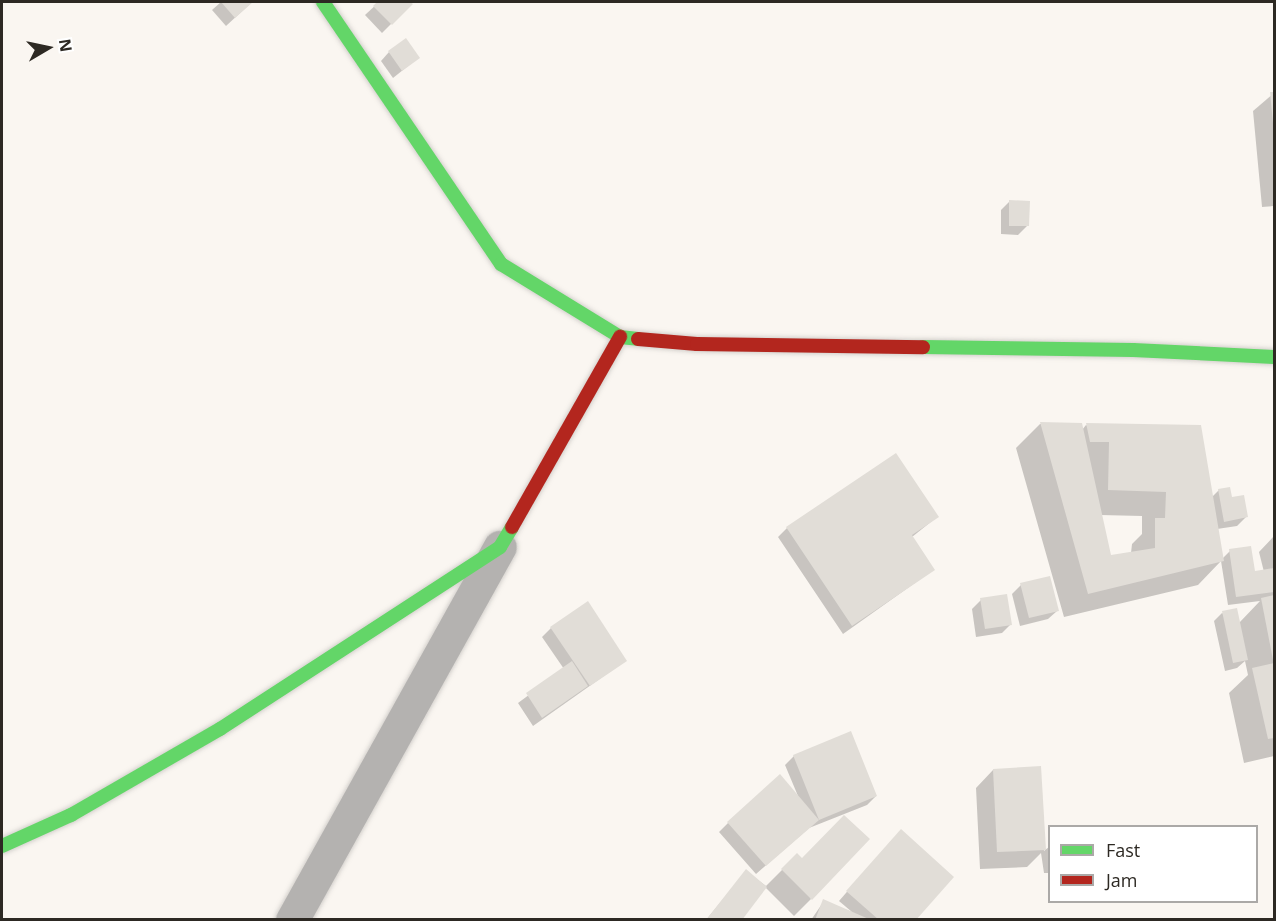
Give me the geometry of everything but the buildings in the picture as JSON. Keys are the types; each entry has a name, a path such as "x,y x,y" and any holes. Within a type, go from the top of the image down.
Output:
{"street":[{"path":"324,2 501,264 620,337 697,344 1133,350 1275,357"},
{"path":"292,920 620,337"},
{"path":"2,846 71,815 220,729 500,547"}],"traffic: fast":[{"path":"323,2 501,264 620,337 638,339"},
{"path":"923,347 1133,350 1274,357"},
{"path":"2,846 71,815 220,729 500,547 512,527"}],"traffic: jam":[{"path":"512,527 620,337"},
{"path":"638,339 697,344 923,347"}]}
